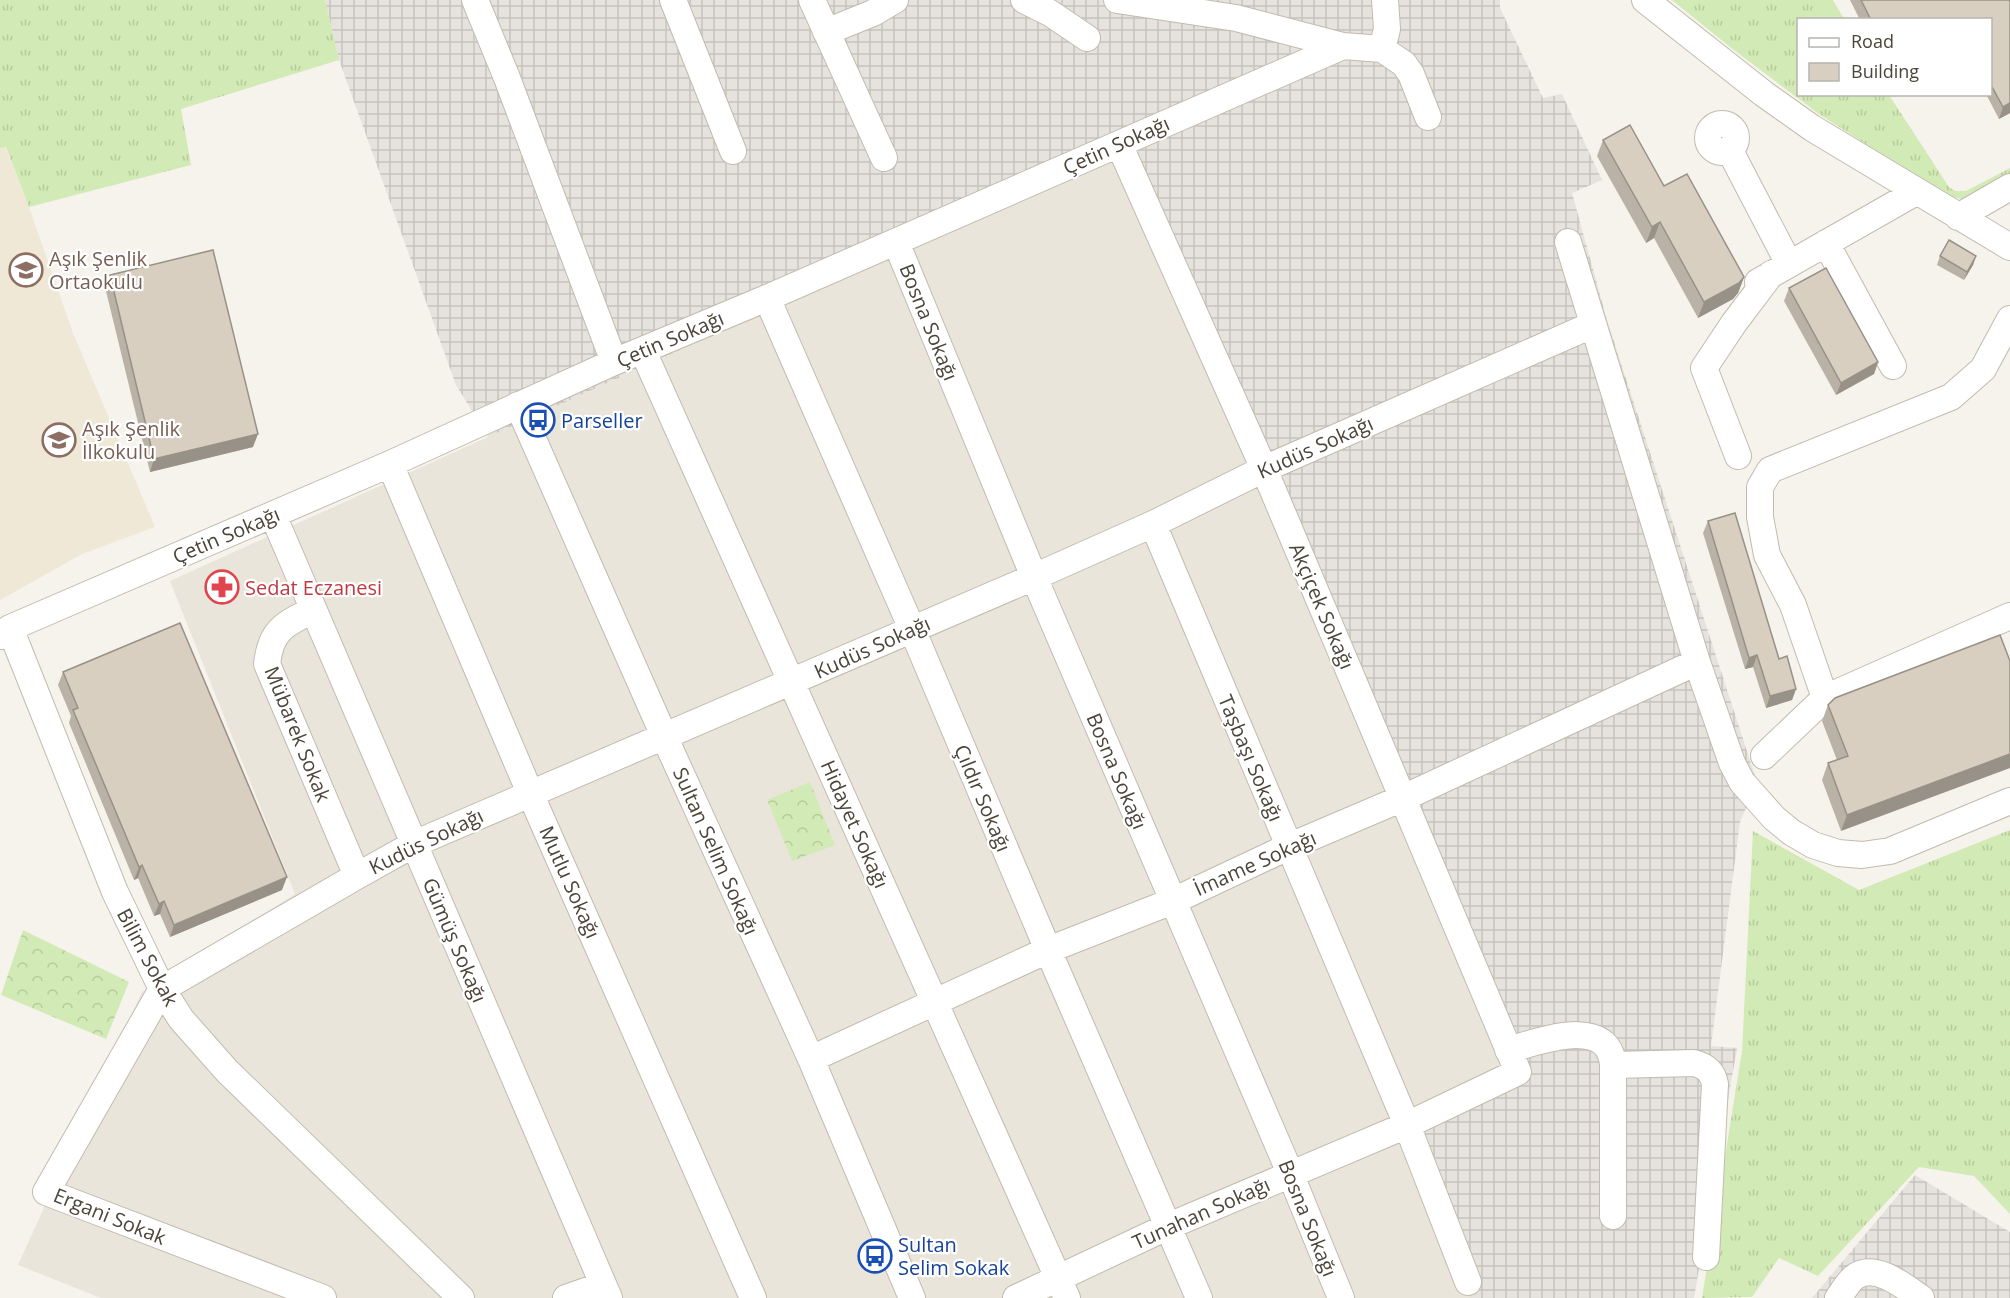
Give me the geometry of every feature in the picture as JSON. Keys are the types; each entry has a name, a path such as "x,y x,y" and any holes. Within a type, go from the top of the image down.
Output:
{"street":[{"path":"475,0 507,78 614,362"},
{"path":"674,0 733,150"},
{"path":"812,0 884,158"},
{"path":"826,32 873,13 895,0"},
{"path":"1024,0 1060,19 1088,38"},
{"path":"1117,0 1236,18 1343,46 1382,49 1394,55 1411,74 1428,117"},
{"path":"1382,49 1387,29 1385,0"},
{"path":"1645,0 1764,94 1812,128 2010,247"},
{"name":"Çetin Sokağı","path":"5,632 390,464 614,362 767,298 1343,46"},
{"name":"Akçiçek Sokağı","path":"1119,144 1264,469 1513,1061"},
{"path":"1729,149 1773,273"},
{"path":"1958,217 2010,188"},
{"path":"1738,456 1704,368 1734,322 1773,273 1916,192"},
{"name":"Bosna Sokağı","path":"896,242 1034,577 1290,1173 1341,1298"},
{"path":"1568,242 1697,662 1732,763 1742,782 1774,818 1791,832 1813,845 1839,853 1862,855 1890,851 2010,801"},
{"path":"1826,243 1893,366"},
{"name":"Çıldır Sokağı","path":"767,298 912,629 1199,1298"},
{"path":"1825,698 1792,605 1767,555 1760,517 1760,487 1770,470 1951,397 1983,369 2010,319"},
{"name":"Kudüs Sokağı","path":"162,989 414,844 1034,577 1152,524 1264,469 1592,325"},
{"name":"Hidayet Sokağı","path":"643,351 1062,1288"},
{"name":"Sultan Selim Sokağı","path":"518,405 664,736 811,1059 912,1298"},
{"name":"Mutlu Sokağı","path":"390,464 530,793 753,1298"},
{"name":"Gümüş Sokağı","path":"273,515 606,1292"},
{"name":"Taşbaşı Sokağı","path":"1152,524 1407,1125 1468,1282"},
{"name":"Mübarek Sokak","path":"314,610 291,621 277,632 269,648 267,664 357,876"},
{"path":"1764,756 1825,698 2010,616"},
{"name":"Bilim Sokak","path":"5,632 115,892 162,989 181,1019 226,1071 460,1298"},
{"name":"İmame Sokağı","path":"811,1059 1048,950 1173,901 1697,662"},
{"name":"Ergani Sokak","path":"162,989 46,1192 323,1298"},
{"name":"Tunahan Sokağı","path":"1016,1298 1062,1288 1169,1226 1407,1125 1555,1038 1595,1036 1611,1053 1613,1065"},
{"path":"1613,1216 1613,1065 1701,1065 1712,1074 1715,1084 1706,1257"},
{"path":"1846,1295 1856,1276 1871,1271 1921,1298"},
{"path":"566,1298 606,1292"}],"shaded area":[{"path":"325,0 1500,0 1500,8 1543,98 1562,94 1602,180 1572,193 1607,320 1757,782 1740,822 1711,1046 1737,1048 1694,1298 1471,1298 1393,1129 1514,1073 1115,153 488,437 456,385 339,60"},
{"name":"Aşık Şenlik İlkokulu","path":"5,146 73,333 155,527 82,554 0,600 0,148"},
{"path":"1115,153 1514,1072 1393,1129 1471,1298 101,1298 18,1265 142,992 295,894 170,581"},
{"path":"1915,1175 2010,1232 2010,1298 1812,1298"}],"green space":[{"path":"0,0 325,0 339,60 181,109 191,165 29,207 6,147 0,148"},
{"path":"1672,0 1833,0 1843,18 1797,18 1797,96 1890,96 1949,187 1955,191 1966,191 2010,168 2010,174 1968,197 1962,199 1947,196 1819,114"},
{"path":"810,782 835,845 792,861 767,800"},
{"path":"2010,830 2010,1214 1974,1176 1919,1167 1818,1276 1779,1258 1752,1297 1702,1298 1742,1051 1753,831 1859,890"},
{"path":"23,930 129,982 106,1039 1,995"}],"building":[{"path":"1861,0 2010,0 2010,103 2003,107 1992,87 1992,18 1870,18"},
{"path":"1630,125 1664,186 1687,174 1744,277 1739,283 1704,302 1660,222 1652,227 1603,140"},
{"path":"1949,240 1976,256 1967,272 1940,256"},
{"path":"213,250 258,434 154,459 110,275"},
{"path":"1826,268 1878,362 1841,383 1789,288"},
{"path":"1735,513 1779,659 1787,656 1796,689 1770,696 1757,655 1749,658 1708,521"},
{"path":"180,623 287,877 174,925 164,901 159,904 142,865 139,867 73,710 78,708 63,672"},
{"path":"2000,635 2010,661 2010,754 1847,815 1828,763 1848,756 1828,705 1835,698"}],"place":[{"name":"Aşık Şenlik Ortaokulu","path":"26,270"},
{"name":"Parseller","path":"538,420"},
{"name":"Aşık Şenlik İlkokulu","path":"59,440"},
{"name":"Sedat Eczanesi","path":"222,587"},
{"name":"Sultan Selim Sokak","path":"875,1256"}]}
